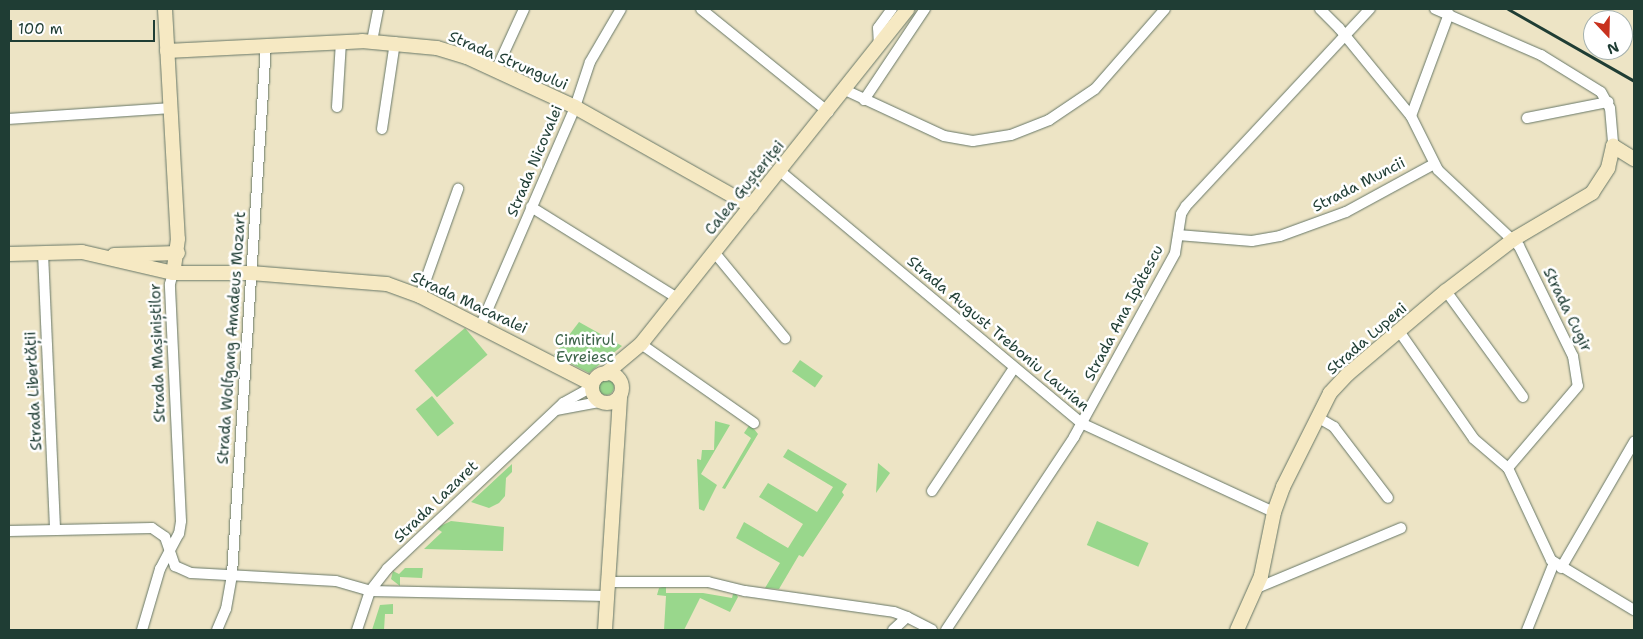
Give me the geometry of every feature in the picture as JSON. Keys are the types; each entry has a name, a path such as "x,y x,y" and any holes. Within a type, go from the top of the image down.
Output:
{"street":[{"name":"Strada Mașiniștilor","path":"142,630 160,569 170,550 181,521 170,284 178,253 165,9"},
{"path":"372,41 378,9"},
{"path":"496,70 524,9"},
{"name":"Strada Nicovalei","path":"480,326 575,107 590,62 621,9"},
{"path":"701,9 828,112"},
{"path":"879,46 878,28 892,9"},
{"name":"Calea Gușteriței","path":"616,428 592,385 638,347 828,112 907,9"},
{"path":"864,100 925,9"},
{"path":"845,90 864,100 957,139 987,140 1011,135 1049,120 1095,89 1165,9"},
{"path":"1320,9 1345,35 1411,116 1434,164 1514,239"},
{"name":"Strada Ana Ipătescu","path":"946,630 1081,423 1175,253 1181,214 1186,206 1370,9"},
{"path":"1435,9 1541,55 1601,92 1608,102 1612,146 1634,159"},
{"path":"1411,116 1449,14"},
{"name":"Strada Strungului","path":"167,51 372,41 394,42 453,52 575,107 751,206"},
{"path":"337,108 341,42"},
{"path":"382,129 394,42"},
{"name":"Strada Wolfgang Amadeus Mozart","path":"217,630 227,603 232,574 266,45"},
{"path":"1527,118 1608,102"},
{"path":"9,119 171,108"},
{"name":"Strada Lupeni","path":"1237,630 1257,588 1274,512 1317,417 1338,384 1446,291 1514,239 1592,193 1608,168 1612,146"},
{"name":"Strada Muncii","path":"1178,235 1252,241 1280,236 1346,212 1434,164"},
{"name":"Strada August Treboniu Laurian","path":"780,171 1081,423 1274,512"},
{"path":"420,296 458,189"},
{"path":"531,207 677,298"},
{"name":"Strada Cugir","path":"1508,468 1574,394 1578,376 1573,356 1514,239"},
{"path":"9,254 82,252 104,256 178,253"},
{"path":"714,252 785,338"},
{"name":"Strada Libertății","path":"43,253 55,528"},
{"name":"Strada Macaralei","path":"104,256 173,273 251,273 371,281 420,296 592,385"},
{"path":"1446,291 1523,397"},
{"path":"1399,331 1474,438 1508,468 1544,549 1558,566 1634,610"},
{"path":"638,347 754,423"},
{"name":"Calea Gușteriței","path":"604,630 620,389 638,347"},
{"path":"932,491 1014,368"},
{"path":"556,410 603,402 620,389 614,375 605,374"},
{"name":"Strada Lazaret","path":"357,630 370,591 388,569 563,403 592,385"},
{"path":"1317,417 1334,427 1388,498"},
{"path":"1527,630 1558,566 1634,442"},
{"path":"9,531 55,528 147,527 161,532 175,566 182,571 336,581 370,591 607,596"},
{"path":"1257,588 1402,528"},
{"path":"608,582 708,582 745,591 894,612 932,630"},
{"path":"894,630 907,617"}],"green space":[{"name":"Cimitirul Evreiesc","path":"579,322 622,346 589,373 554,355"},
{"path":"465,328 487,355 437,397 414,370"},
{"path":"800,360 823,376 815,388 792,371"},
{"path":"606,379 614,387 606,395 598,387"},
{"path":"432,396 454,423 438,436 416,409"},
{"path":"715,421 730,425 701,474 717,485 704,511 699,509 697,459 701,460 702,450 714,450"},
{"path":"750,424 758,434 725,489 722,488 751,438 744,433"},
{"path":"788,449 847,484 842,492 844,495 803,557 799,555 779,589 765,588 780,563 736,538 744,522 788,548 803,524 759,497 768,483 817,512 833,487 783,457"},
{"path":"878,463 890,473 876,493"},
{"path":"512,464 512,472 506,478 505,496 499,503 489,508 471,502"},
{"path":"451,521 504,527 503,551 424,549 442,532 436,528"},
{"path":"1097,521 1149,543 1138,567 1087,545"},
{"path":"405,568 423,568 422,578 400,577 400,586 391,579 393,571 399,574"},
{"path":"666,586 666,593 703,593 732,598 734,590 738,597 730,612 700,598 684,630 664,630 666,596 657,595 659,588"},
{"path":"393,604 393,614 385,614 384,630 372,630 380,605"}],"railway":[{"path":"1508,9 1634,81"}]}
